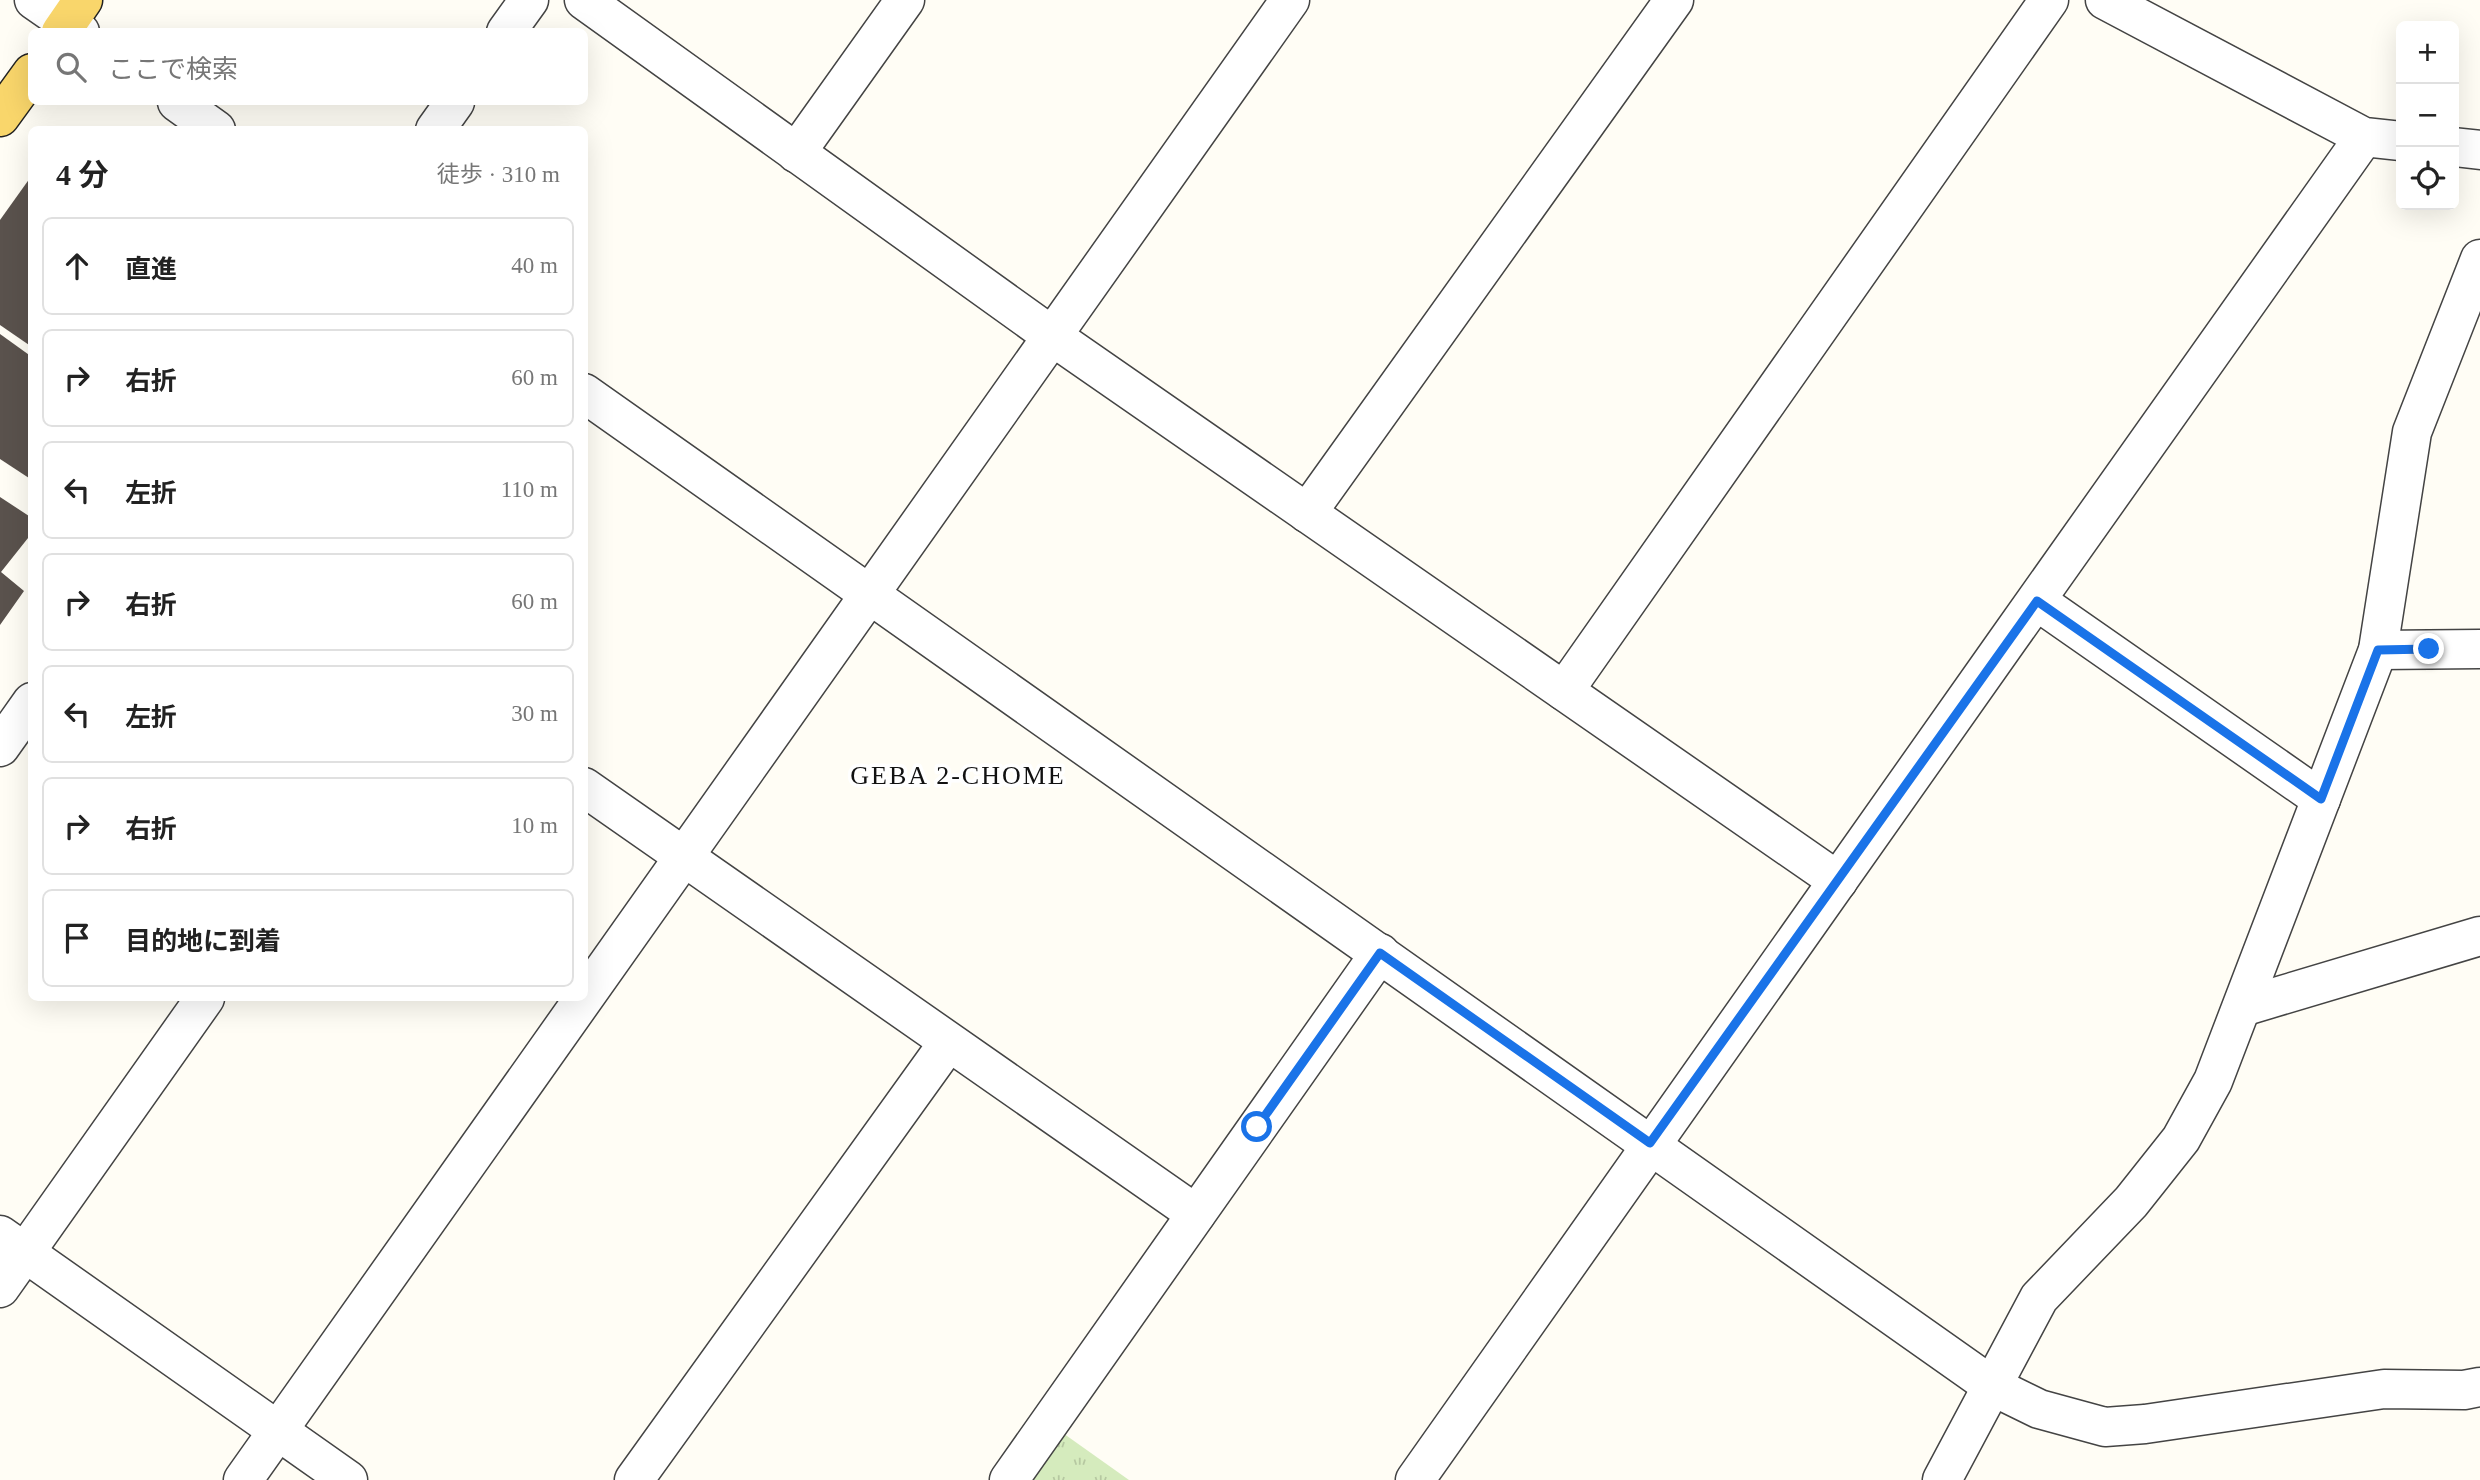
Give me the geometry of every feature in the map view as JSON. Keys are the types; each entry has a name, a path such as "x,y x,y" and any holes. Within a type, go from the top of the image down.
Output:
{"main road":[{"path":"0,117 28,78"}],"street":[{"path":"34,0 73,21"},
{"path":"509,28 529,0"},
{"path":"584,0 1052,336 1838,881"},
{"path":"796,153 905,0"},
{"path":"588,993 1290,0"},
{"path":"1307,513 1674,0"},
{"path":"1564,691 2049,0"},
{"path":"2105,0 2364,137 2396,140"},
{"path":"181,105 210,126"},
{"path":"438,126 453,105"},
{"path":"1415,1480 1650,1143 2364,137"},
{"path":"2459,148 2480,150"},
{"path":"1942,1480 2039,1298 2131,1202 2181,1139 2213,1081 2378,650 2412,432 2480,259"},
{"path":"588,396 1992,1386 2039,1409 2105,1427 2145,1424 2384,1389 2464,1390 2480,1387"},
{"path":"2037,601 2321,799"},
{"path":"2378,650 2480,649"},
{"path":"0,747 28,708"},
{"path":"588,791 1196,1214"},
{"path":"2242,1007 2480,936"},
{"path":"1009,1480 1380,953"},
{"path":"0,1288 13,1243 203,1001"},
{"path":"243,1480 582,1001"},
{"path":"634,1480 948,1043"},
{"path":"13,1243 348,1480"}],"green space":[{"path":"1060,1431 1129,1480 1025,1480"}],"building":[{"path":"28,181 28,344 0,325 0,220"},
{"path":"0,334 28,354 28,477 0,459"},
{"path":"0,497 28,515 28,538 1,572 24,591 0,625"}],"district":[{"name":"GEBA 2-CHOME","path":"958,775"}],"route":[{"path":"1257,1127 1380,953 1650,1143 2037,601 2321,799 2378,650 2429,649"}]}
